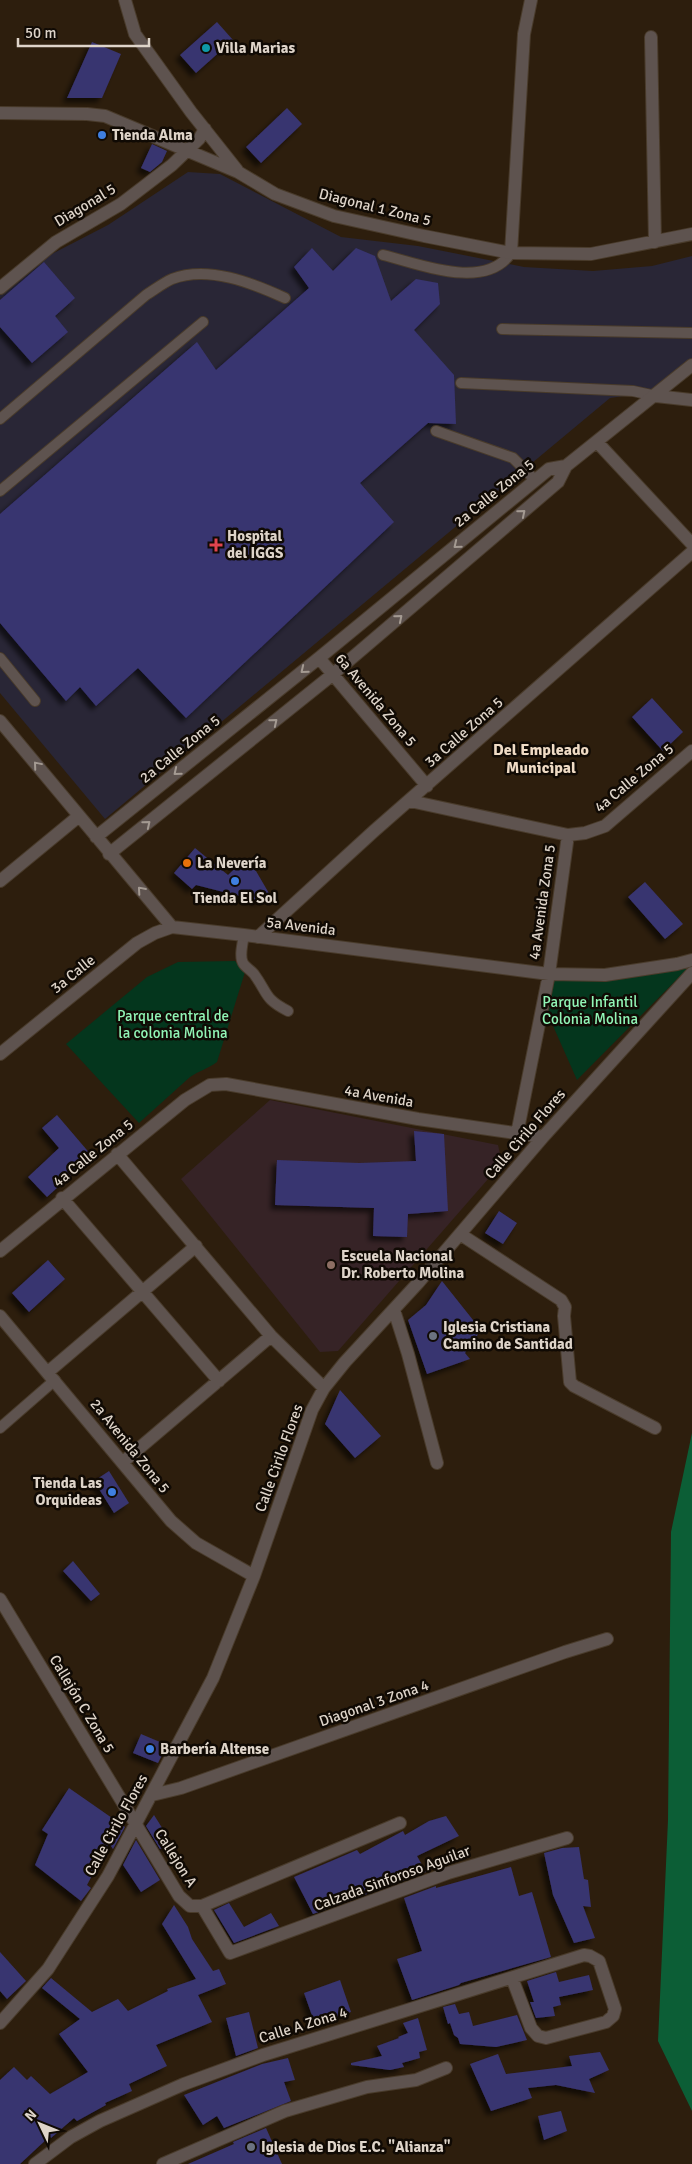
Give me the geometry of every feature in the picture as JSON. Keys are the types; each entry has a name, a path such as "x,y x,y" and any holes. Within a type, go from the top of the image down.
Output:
{"street":[{"path":"127,0 128,13 135,34 190,112 238,172"},
{"path":"511,253 524,34 532,0"},
{"path":"651,37 655,242"},
{"path":"0,113 105,116 238,172"},
{"name":"Diagonal 5","path":"0,288 56,242 121,204 172,164 205,129"},
{"name":"Diagonal 1 Zona 5","path":"238,172 275,194 334,216 511,253 591,254 692,234"},
{"path":"109,854 332,675 558,482 566,466 656,396 692,365"},
{"path":"656,396 692,400"},
{"path":"597,442 692,544"},
{"name":"2a Calle Zona 5","path":"96,837 319,658 535,480 549,469 566,466"},
{"name":"3a Calle Zona 5","path":"258,937 692,552"},
{"name":"6a Avenida Zona 5","path":"319,658 427,786"},
{"path":"0,721 172,928"},
{"name":"4a Calle Zona 5","path":"568,835 585,834 605,826 692,751"},
{"path":"410,801 568,835"},
{"path":"0,881 79,816"},
{"name":"4a Avenida Zona 5","path":"517,1134 549,974 568,835"},
{"name":"5a Avenida","path":"172,928 244,935 549,974 605,975 692,960"},
{"name":"3a Calle","path":"0,1054 137,943 154,932 172,928"},
{"name":"Calle Cirilo Flores","path":"0,2023 48,1969 108,1876 213,1678 254,1576 312,1410 324,1388 345,1362 394,1310 542,1137 692,974"},
{"name":"4a Avenida","path":"210,1085 226,1084 418,1120 542,1137"},
{"name":"4a Calle Zona 5","path":"0,1251 62,1198 185,1100 210,1085"},
{"path":"117,1154 271,1336 324,1388"},
{"path":"62,1198 219,1380"},
{"path":"460,1234 562,1300 565,1307 564,1316 570,1382 574,1386 655,1428"},
{"path":"51,1376 143,1291 196,1246"},
{"path":"394,1310 438,1463"},
{"name":"2a Avenida Zona 5","path":"1,1319 51,1376 152,1499 184,1534 230,1565 254,1576"},
{"path":"123,1462 271,1336"},
{"name":"Callejón C Zona 5","path":"0,1599 136,1825"},
{"name":"Diagonal 3 Zona 4","path":"152,1795 181,1788 565,1652 607,1639"},
{"path":"196,1906 400,1823"},
{"name":"Callejon A","path":"136,1825 179,1896 196,1906 230,1953"},
{"name":"Calzada Sinforoso Aguilar","path":"230,1953 448,1873 566,1838"},
{"name":"Calle A Zona 4","path":"35,2164 71,2137 100,2121 184,2084 264,2055 584,1955 596,1958 602,1966 615,2009 613,2016 606,2022 546,2038 538,2036 531,2028 512,1978"},
{"path":"162,2164 285,2111 367,2087 416,2080 446,2068"}],"lane":[{"path":"383,255 472,274 486,272 500,266 511,253"},
{"path":"0,419 146,295 173,279 202,273 254,284 284,298"},
{"path":"0,491 203,322"},
{"path":"502,329 692,333"},
{"path":"461,384 633,391 656,396"},
{"path":"436,431 514,458 535,480"},
{"path":"0,658 35,701"},
{"path":"244,935 243,964 256,977 266,996 275,1004 288,1011"},
{"path":"0,1428 51,1376"}],"shaded area":[{"name":"Hospital del IGGS","path":"188,172 220,174 341,237 418,246 524,267 593,271 652,266 692,256 692,364 652,392 610,398 105,819 0,693 0,293 44,258 108,225"},
{"name":"Escuela Nacional Dr. Roberto Molina","path":"270,1100 498,1145 502,1163 338,1351 320,1352 181,1179"}],"green space":[{"name":"Parque Infantil Colonia Molina","path":"692,960 692,964 577,1080 546,1010 553,974"},
{"name":"Parque central de la colonia Molina","path":"235,961 245,972 217,1062 190,1077 139,1123 66,1044 147,977 178,962"},
{"path":"692,1433 692,2111 658,2041 668,1820 671,1532"}],"building":[{"name":"Villa Marias","path":"217,22 233,40 196,73 180,55"},
{"path":"92,42 121,54 102,98 67,98"},
{"path":"287,108 302,124 261,163 246,147"},
{"path":"152,144 167,151 162,162 150,172 141,168"},
{"path":"312,248 333,271 356,248 375,256 391,301 416,279 438,283 440,304 414,330 454,375 456,424 428,423 360,483 394,522 186,718 138,668 96,706 80,687 66,701 0,623 0,514 197,342 216,370 309,288 294,267"},
{"path":"44,262 75,298 55,316 68,332 32,363 0,327 0,300"},
{"path":"652,698 683,732 663,751 632,717"},
{"path":"195,848 228,875 244,860 256,871 270,895 259,901 196,885 192,889 174,873"},
{"path":"645,882 683,924 665,939 628,897"},
{"path":"57,1115 92,1156 47,1197 28,1177 59,1148 42,1128"},
{"path":"414,1131 444,1134 448,1211 408,1214 407,1237 373,1236 374,1208 275,1205 277,1160 359,1163 416,1161"},
{"path":"499,1211 517,1223 503,1244 485,1233"},
{"path":"48,1260 65,1279 29,1312 12,1293"},
{"path":"442,1281 481,1330 465,1353 470,1359 427,1374 408,1320 426,1305"},
{"path":"340,1390 381,1436 355,1458 325,1424"},
{"name":"Tienda Las Orquideas","path":"109,1471 129,1503 114,1513 94,1481"},
{"path":"73,1561 100,1594 91,1601 63,1571"},
{"name":"Barbería Altense","path":"141,1734 167,1745 158,1763 133,1753"},
{"path":"69,1788 125,1827 113,1849 109,1843 87,1885 91,1888 81,1901 35,1865 48,1834 42,1830"},
{"path":"154,1815 171,1842 160,1849 146,1826"},
{"path":"446,1816 459,1836 417,1856 426,1872 313,1914 294,1877 357,1850 360,1854 403,1831 405,1835 429,1821"},
{"path":"136,1840 160,1880 141,1892 123,1865"},
{"path":"579,1847 584,1879 588,1880 591,1907 583,1906 595,1938 574,1943 553,1895 544,1853 562,1848"},
{"path":"511,1867 519,1896 532,1892 551,1957 461,1983 412,2000 397,1959 422,1951 404,1898 436,1886 436,1888"},
{"path":"229,1903 244,1927 271,1913 279,1926 234,1943 214,1910"},
{"path":"174,1905 188,1927 192,1939 213,1971 219,1969 226,1984 198,1995 212,2022 156,2045 167,2066 129,2084 132,2091 105,2103 106,2105 77,2121 74,2118 51,2138 50,2136 20,2164 0,2164 0,2080 14,2067 27,2080 31,2076 50,2094 88,2072 59,2034 80,2019 42,1988 51,1978 92,2012 118,1999 128,2011 168,1991 167,1989 196,1979 162,1924"},
{"path":"0,1952 26,1981 7,1999 0,1991"},
{"path":"556,1972 559,1982 589,1975 593,1990 559,1997 561,2005 553,2007 555,2016 536,2018 530,2002 534,2002 527,1981"},
{"path":"340,1980 351,2012 315,2024 304,1993"},
{"path":"455,2004 459,2014 469,2012 473,2026 517,2015 527,2040 496,2047 460,2044 458,2038 454,2035 450,2023 448,2024 443,2007"},
{"path":"249,2012 258,2048 236,2056 226,2018"},
{"path":"418,2018 427,2050 419,2052 420,2058 402,2063 404,2067 390,2070 351,2065 351,2063 382,2056 377,2046 408,2033 403,2023"},
{"path":"600,2052 609,2070 589,2079 595,2093 556,2085 528,2088 532,2098 491,2111 470,2064 498,2054 506,2074 572,2066 569,2056"},
{"path":"288,2058 295,2080 284,2082 291,2101 224,2128 217,2116 203,2125 184,2095 262,2064"},
{"path":"561,2111 567,2131 544,2140 538,2116"},
{"name":"Iglesia de Dios E.C. \"Alianza\"","path":"266,2128 282,2164 188,2164 234,2144 233,2142"}],"place":[{"name":"Villa Marias","path":"206,48"},
{"name":"Tienda Alma","path":"102,135"},
{"name":"Hospital del IGGS","path":"216,545"},
{"name":"La Nevería","path":"187,863"},
{"name":"Tienda El Sol","path":"235,881"},
{"name":"Escuela Nacional Dr. Roberto Molina","path":"331,1265"},
{"name":"Iglesia Cristiana Camino de Santidad","path":"433,1336"},
{"name":"Tienda Las Orquideas","path":"112,1492"},
{"name":"Barbería Altense","path":"150,1749"},
{"name":"Iglesia de Dios E.C. \"Alianza\"","path":"251,2147"}],"district":[{"name":"Del Empleado Municipal","path":"541,759"}]}
